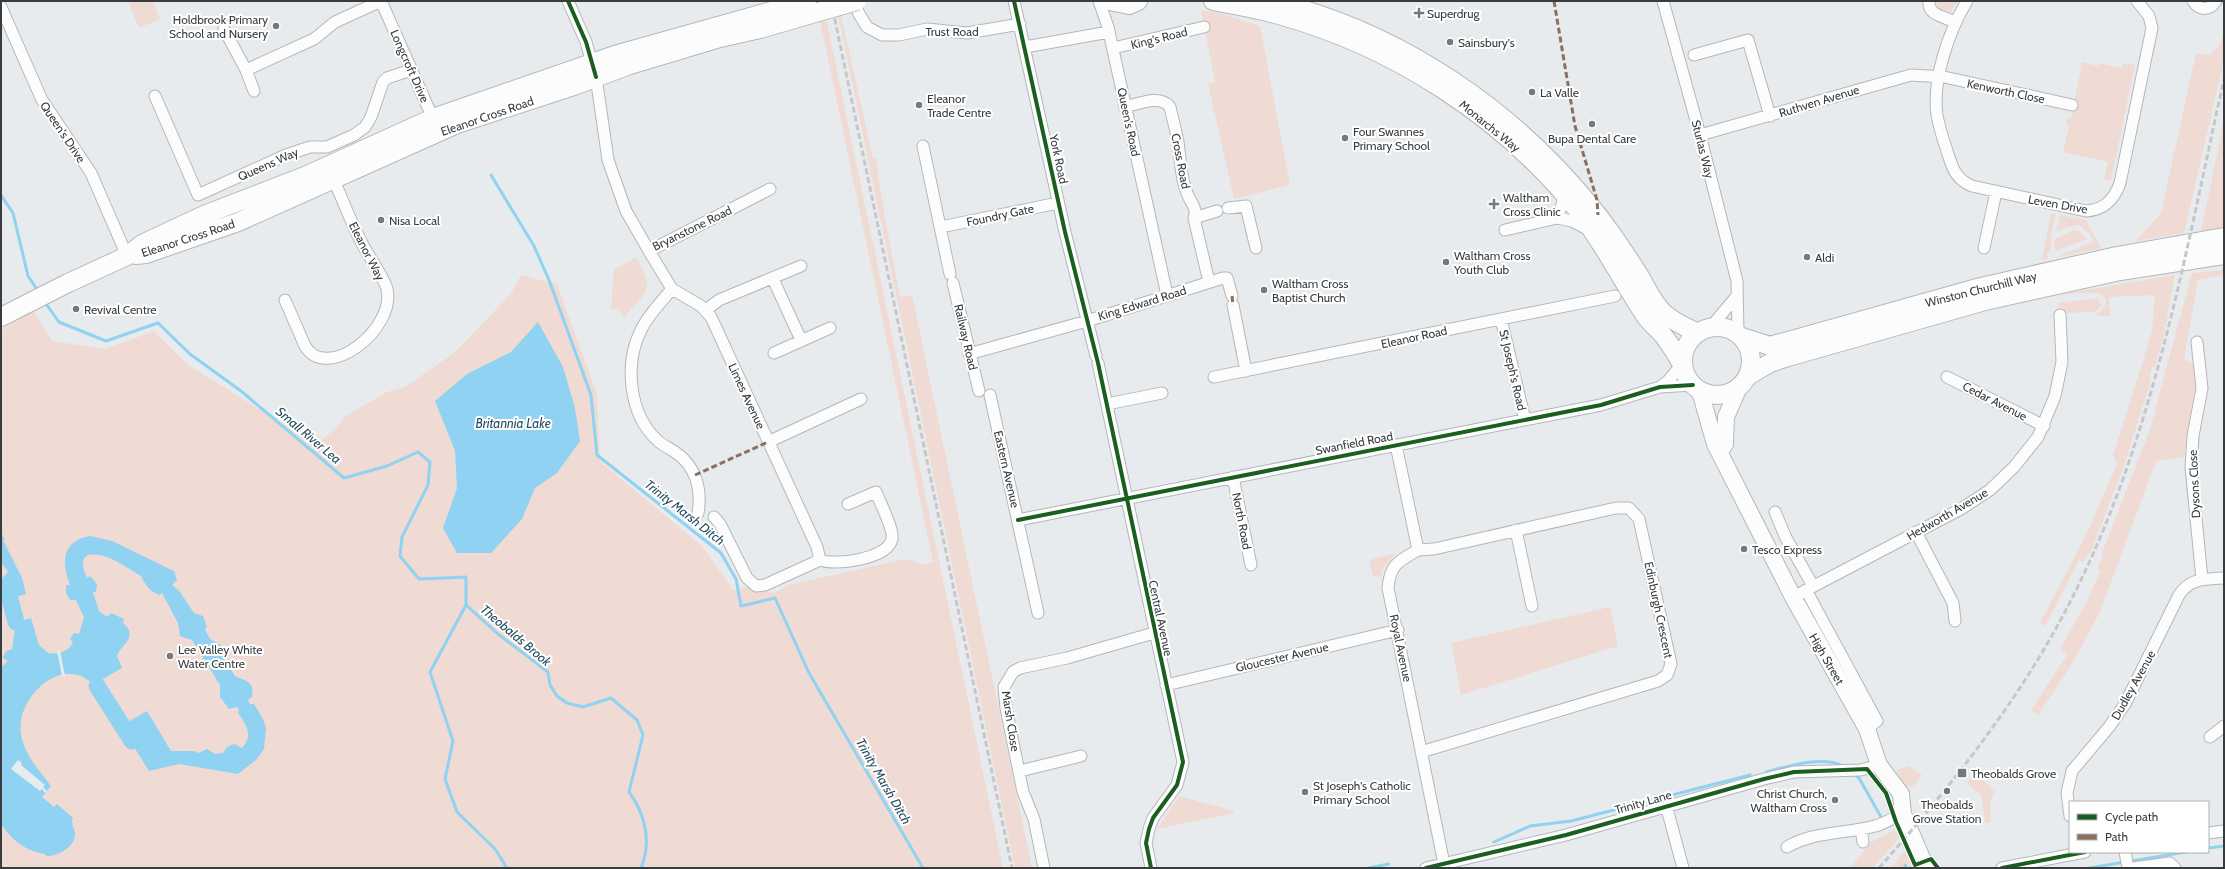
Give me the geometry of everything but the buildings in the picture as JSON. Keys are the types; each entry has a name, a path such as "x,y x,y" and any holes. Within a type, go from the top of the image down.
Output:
{"main road":[{"name":"Eleanor Cross Road","path":"1,317 48,292 128,256 142,244 204,215 305,176 330,172 436,125 594,70 807,1"},
{"name":"Eleanor Cross Road","path":"594,70 760,29 856,1"},
{"path":"1110,1 1129,4 1138,1"},
{"name":"Monarchs Way","path":"1213,1 1279,15 1308,24 1352,41 1424,77 1488,122 1516,146 1562,191 1593,232 1647,318 1663,336 1682,364"},
{"name":"Monarchs Way","path":"1272,1 1328,17 1396,46 1472,94 1501,116 1534,145 1578,190 1617,242 1659,308 1679,325 1704,331"},
{"name":"Winston Churchill Way","path":"1740,336 1770,346 1981,287 2117,256 2224,237"},
{"name":"Winston Churchill Way","path":"1744,382 1770,363 1984,301 2120,271 2224,255"},
{"path":"1720,451 1725,444 1726,417 1744,382 1750,357 1740,336 1718,327 1704,331 1689,340 1682,364 1696,388 1717,394 1744,382"},
{"name":"High Street","path":"1696,388 1715,444 1720,451 1767,548 1804,591 1866,729 1878,765 1900,794 1903,814 1926,868"}],"street":[{"path":"246,70 314,39 335,22 381,1"},
{"name":"Longcroft Drive","path":"381,1 436,125"},
{"name":"Bryanstone Road","path":"568,1 584,38 594,70 608,160 626,211 650,251 770,189"},
{"name":"Trust Road","path":"856,1 859,14 867,27 882,35 899,35 927,30 967,33 1020,24"},
{"name":"York Road","path":"1014,1 1058,203 1086,321"},
{"name":"Queen's Road","path":"1099,1 1110,32 1125,107 1167,295"},
{"name":"Sturlas Way","path":"1663,1 1726,224 1737,281 1736,297 1740,336"},
{"path":"1930,1 1929,7 1933,13 1955,22"},
{"name":"Leven Drive","path":"1967,1 1955,22 1945,51 1940,77 1937,114 1952,168 1964,182 1996,192 2086,211 2103,207 2115,196 2120,183 2152,28 2149,16 2137,1"},
{"path":"2193,1 2196,5 2203,9 2210,7 2216,1"},
{"name":"Queen's Drive","path":"1,7 42,100 91,173 128,256"},
{"name":"King's Road","path":"1113,48 1204,27"},
{"path":"224,30 246,70 254,91"},
{"path":"1025,47 1110,32"},
{"path":"1694,55 1748,40 1770,116"},
{"name":"Queens Way","path":"155,96 198,195 286,155 310,147 327,147 354,135 362,130 371,117 383,82 387,78 411,70"},
{"name":"Ruthven Avenue","path":"1700,135 1770,116 1902,76 1920,74 1940,77"},
{"name":"Kenworth Close","path":"1940,77 2072,105"},
{"name":"Cross Road","path":"1125,107 1158,100 1166,102 1170,107 1186,190 1194,206 1196,214 1194,218 1209,282"},
{"path":"923,146 941,228"},
{"name":"Eleanor Way","path":"284,300 308,352 316,358 336,356 358,347 383,319 387,290 362,244 330,172"},
{"path":"1557,218 1563,202 1562,191"},
{"path":"1984,248 1996,192"},
{"name":"Foundry Gate","path":"941,228 1058,203"},
{"path":"1228,208 1246,206 1256,248"},
{"path":"1194,218 1217,211"},
{"path":"1505,230 1557,218 1572,221 1593,232"},
{"name":"Railway Road","path":"941,228 969,354 979,391"},
{"path":"650,251 672,289 706,310 719,300 773,279 801,266"},
{"name":"King Edward Road","path":"969,354 1086,321 1209,282 1227,278 1233,301 1246,371"},
{"path":"773,279 801,340"},
{"path":"672,289 652,312 640,331 633,353 631,377 637,407 648,431 657,440 681,457 695,475 700,494 698,513"},
{"name":"Eleanor Road","path":"1214,377 1615,296"},
{"path":"1704,331 1736,297"},
{"name":"Limes Avenue","path":"706,310 817,547 820,560"},
{"name":"Hedworth Avenue","path":"1804,591 1960,509 1990,490 2014,467 2044,426 2061,370 2060,314"},
{"name":"St Joseph's Road","path":"1501,319 1525,420"},
{"name":"Central Avenue","path":"1086,321 1097,360 1154,633 1183,762 1178,785 1154,818 1149,829 1146,843 1151,868"},
{"path":"774,353 830,328"},
{"name":"Dysons Close","path":"2197,342 2202,388 2193,436 2191,467 2202,579"},
{"name":"Swanfield Road","path":"1660,387 1668,381 1682,364"},
{"name":"Cedar Avenue","path":"1947,377 2044,426"},
{"name":"Swanfield Road","path":"1018,520 1525,420 1601,404 1660,387 1696,388"},
{"path":"1106,404 1162,394"},
{"name":"Eastern Avenue","path":"990,395 1038,613"},
{"path":"768,442 861,398"},
{"path":"1396,445 1418,550"},
{"name":"North Road","path":"1233,477 1251,565"},
{"path":"714,517 720,524 747,578 756,586 765,585 820,560 831,564 855,561 881,552 889,546 892,535 876,492 848,504"},
{"name":"Edinburgh Crescent","path":"1418,550 1434,549 1622,506 1634,511 1639,519 1644,536 1671,661 1670,670 1667,675 1658,681 1421,752"},
{"path":"1775,512 1786,538 1804,591"},
{"path":"1516,530 1532,606"},
{"path":"1916,532 1953,603 1955,621"},
{"path":"1767,548 1786,538"},
{"name":"Royal Avenue","path":"1418,550 1398,562 1392,568 1388,578 1388,588 1398,630 1444,864"},
{"name":"Dudley Avenue","path":"2069,806 2067,786 2075,766 2110,727 2125,704 2184,587 2193,581 2224,578"},
{"name":"Gloucester Avenue","path":"1166,685 1398,630"},
{"name":"Marsh Close","path":"1044,868 1034,819 1023,792 1004,696 1004,687 1013,672 1032,664 1082,654 1123,640 1154,633"},
{"path":"2210,737 2224,726"},
{"path":"1020,771 1081,756"},
{"name":"Trinity Lane","path":"1426,868 1566,835 1666,805 1794,772 1858,770 1878,765"},
{"path":"1666,805 1683,868"},
{"path":"1787,847 1799,841 1876,826 1903,814"},
{"path":"1861,829 1863,842"},
{"path":"2209,833 2224,831"},
{"path":"2002,868 2074,853"},
{"path":"2128,862 2170,863 2175,868"}],"shaded area":[{"path":"136,1 153,1 160,19 139,28 129,4"},
{"path":"1936,1 1958,1 1950,13 1938,8"},
{"path":"1201,10 1215,12 1260,26 1290,185 1234,199 1208,84 1215,82"},
{"path":"838,15 841,15 873,158 876,158 882,201 900,297 912,295 1032,868 1015,868"},
{"path":"826,18 1003,868 1,868 1,330 33,310 52,341 105,349 154,331 188,365 316,444 334,430 347,415 387,392 405,387 454,353 510,295 521,275 557,284 597,395 600,461 703,547 733,590 747,587 775,593 788,585 906,559 925,565 933,562 820,21"},
{"path":"2224,31 2224,60 2184,233 2136,241 2161,213 2196,53 2210,55 2220,45"},
{"path":"2082,62 2098,66 2099,63 2122,68 2123,63 2135,65 2111,180 2104,179 2108,162 2063,152 2069,126 2066,125 2066,118 2071,119"},
{"path":"2224,121 2224,229 2201,231"},
{"path":"2051,213 2056,214 2051,234 2051,252 2047,253 2048,259 2042,260"},
{"path":"2060,215 2086,220 2101,248 2054,258 2093,242 2090,234 2079,225 2068,227 2056,232"},
{"path":"2074,230 2079,231 2087,239 2055,251 2054,240"},
{"path":"636,257 643,270 647,286 643,296 625,318 617,309 611,309 614,270"},
{"path":"2224,270 2224,278 2220,276 2198,280 2184,359 2195,365 2196,392 2194,392 2184,457 2156,461 2100,612 2072,664 2038,715 2031,710 2067,655 2060,649 2087,601 2100,571 2097,569 2103,550 2149,432 2192,273"},
{"path":"2175,275 2163,339 2155,366 2152,368 2149,379 2151,380 2124,466 2092,549 2083,562 2079,560 2045,626 2040,623 2089,529 2117,463 2113,456 2152,331 2155,295 2109,297 2110,316 2092,316 2100,312 2105,306 2106,302 2103,296 2098,293 2061,294"},
{"path":"2097,298 2102,305 2095,312 2064,313 2058,307 2058,303"},
{"path":"1396,553 1382,570 1381,576 1373,577 1369,560"},
{"path":"1610,607 1618,646 1461,695 1451,643"},
{"path":"1909,766 1922,775 1911,787 1902,781 1897,770"},
{"path":"1975,772 1994,791 1990,805 1991,822 1985,823 1981,795 1967,783"},
{"path":"1179,796 1234,811 1234,813 1157,829"},
{"path":"1894,830 1900,837 1873,868 1850,868 1870,843"},
{"path":"1905,850 1912,868 1891,868"}],"water":[{"name":"Britannia Lake","path":"538,322 563,367 575,408 580,441 557,473 535,488 522,519 491,553 457,553 443,528 457,488 455,451 435,401 467,374 511,352"},
{"path":"1,532 5,540 3,540 22,578 26,594 12,598 9,587 5,588 3,579 8,571 1,563"},
{"path":"90,536 112,541 174,571 177,580 172,585 180,592 194,613 203,616 207,627 205,629 210,639 221,645 223,657 235,676 248,682 252,687 252,697 248,700 250,704 254,704 263,719 266,728 264,749 256,760 238,774 179,764 149,771 131,742 134,739 129,730 131,728 128,722 147,711 171,751 194,751 198,753 207,749 215,754 223,753 227,747 234,744 242,748 248,739 248,730 238,713 239,710 237,707 229,709 220,697 220,685 192,640 180,636 178,623 162,593 159,595 152,591 146,585 141,576 115,560 100,555 86,556 83,561 83,567 87,578 90,576 97,584 96,592 93,592 99,611 107,617 111,613 124,619 123,623 128,628 130,633 128,641 117,656 122,668 103,679 95,687 83,677 70,674 57,676 45,683 34,693 26,706 21,720 21,734 25,748 33,762 51,786 42,797 54,807 57,804 73,818 72,822 75,832 74,839 69,847 56,855 47,856 20,844 1,824 1,667 8,661 3,658 6,651 12,649 16,622 31,618 39,645 48,653 55,654 66,650 73,642 70,639 74,633 79,634 84,617 76,600 70,600 66,593 66,585 70,585 65,568 65,561 69,548 74,543"}],"pier":[{"path":"57,651 60,651 65,676 62,676"},
{"path":"18,760 22,763 21,765 45,785 43,787 47,791 45,793 42,789 40,791 11,769"}],"waterway":[{"name":"Trinity Marsh Ditch","path":"491,175 534,246 549,280 591,395 597,455 721,553 736,579 741,606 775,598 809,673 923,868"},
{"name":"Small River Lea","path":"1,195 13,213 28,276 38,291"},
{"name":"Small River Lea","path":"44,301 59,322 106,341 158,323 190,354 241,391 344,478 387,466 418,452 430,462 428,485 402,537 400,556 419,579 466,577 466,605 430,672 453,741 445,779 457,812 495,849 507,868"},
{"path":"14,582 9,583 7,587 16,622"},
{"name":"Theobalds Brook","path":"466,605 498,634 548,672 550,685 557,696 567,703 583,707 611,698 637,720 643,735 629,792 635,800 645,828 646,848 641,868"},
{"path":"97,686 132,741"},
{"name":"Theobalds Brook","path":"1766,772 1795,765 1817,762 1836,763 1844,767"},
{"name":"Theobalds Brook","path":"1853,773 1859,778 1881,817"},
{"name":"Theobalds Brook","path":"1494,842 1530,826 1571,821 1750,775"},
{"name":"Theobalds Brook","path":"2209,848 2224,846"},
{"name":"Theobalds Brook","path":"2089,868 2180,853"},
{"name":"Theobalds Brook","path":"1368,868 1389,864"}],"railway":[{"path":"831,1 1012,868"},
{"path":"1879,868 1956,776 2004,711 2026,678 2067,608 2097,545 2122,481 2144,416 2163,349 2195,214 2224,79"}],"marked path":[{"path":"1554,1 1575,126 1597,200 1598,215"},
{"path":"1232,296 1233,305"},
{"path":"695,475 768,442"}],"cycle path":[{"path":"568,1 586,42 596,77"},
{"path":"1014,1 1065,232 1098,363 1183,762 1177,785 1153,818 1149,829 1146,843 1151,868"},
{"path":"1018,520 1601,405 1660,387 1693,385"},
{"path":"1426,868 1566,835 1764,779 1794,772 1867,769 1886,793 1896,822 1915,865 1931,859 1938,868"},
{"path":"2002,868 2080,853"}],"place":[{"name":"Superdrug","path":"1419,13"},
{"name":"Holdbrook Primary School and Nursery","path":"276,26"},
{"name":"Sainsbury's","path":"1450,42"},
{"name":"La Valle","path":"1532,92"},
{"name":"Eleanor Trade Centre","path":"919,105"},
{"name":"Bupa Dental Care","path":"1592,124"},
{"name":"Four Swannes Primary School","path":"1345,138"},
{"name":"Waltham Cross Clinic","path":"1494,204"},
{"name":"Nisa Local","path":"381,220"},
{"name":"Aldi","path":"1807,257"},
{"name":"Waltham Cross Youth Club","path":"1446,262"},
{"name":"Waltham Cross Baptist Church","path":"1264,290"},
{"name":"Revival Centre","path":"76,309"},
{"name":"Tesco Express","path":"1744,549"},
{"name":"Lee Valley White Water Centre","path":"170,656"},
{"name":"Theobalds Grove","path":"1962,773"},
{"name":"Theobalds Grove Station","path":"1947,791"},
{"name":"St Joseph's Catholic Primary School","path":"1305,792"},
{"name":"Christ Church, Waltham Cross","path":"1835,800"}]}
